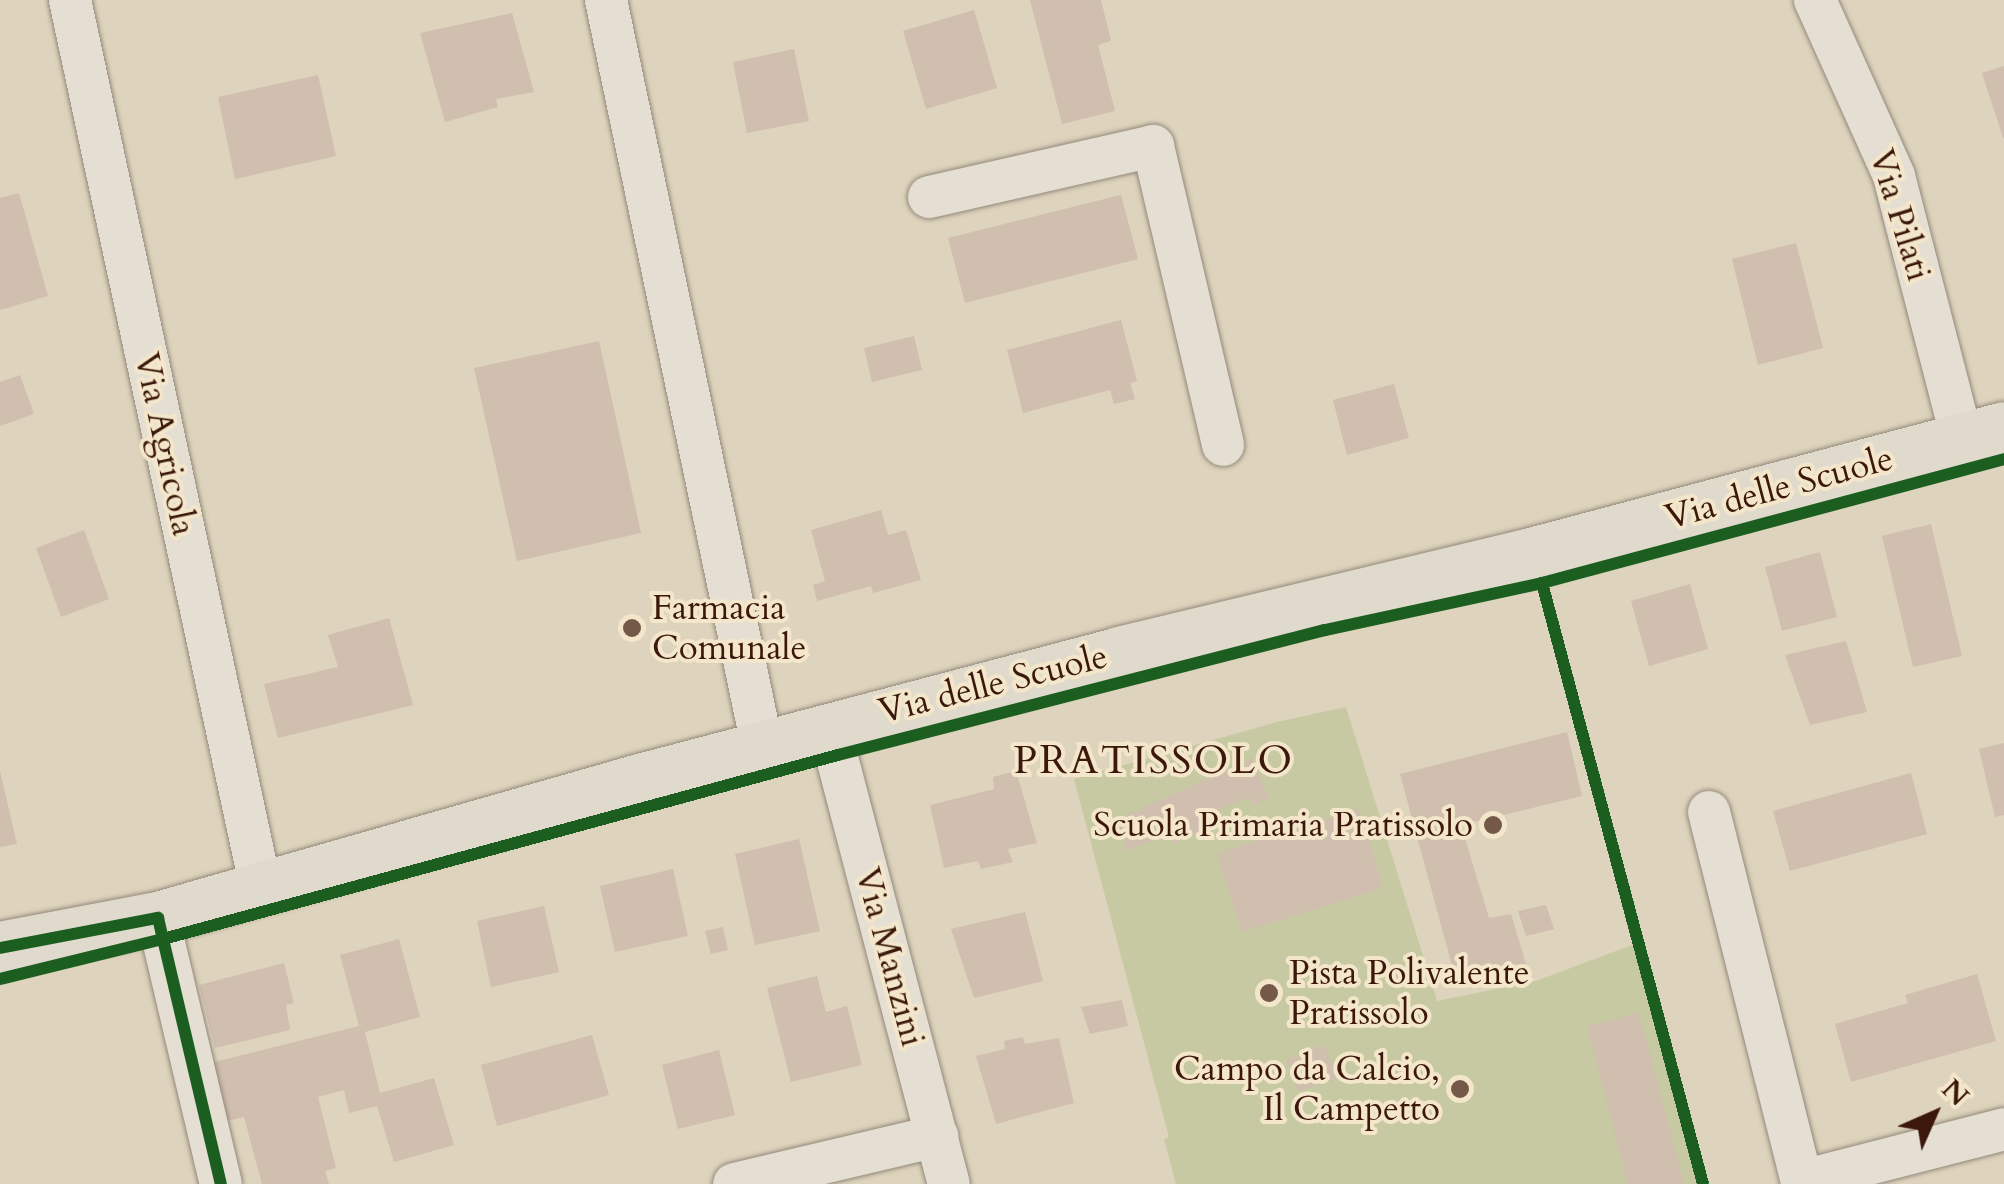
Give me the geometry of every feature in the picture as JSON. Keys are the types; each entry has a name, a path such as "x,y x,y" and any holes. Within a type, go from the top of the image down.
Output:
{"main road":[{"name":"Via delle Scuole","path":"0,948 158,918 1246,620 1535,553 1983,433"}],"street":[{"name":"Via Agricola","path":"70,0 260,889"},
{"path":"606,0 763,750"},
{"name":"Via Pilati","path":"1815,0 1894,176 1983,433"},
{"path":"929,196 1153,146 1223,445"},
{"name":"Via Manzini","path":"830,731 949,1184"},
{"path":"1709,812 1794,1182 2004,1129"},
{"path":"158,918 221,1184"},
{"path":"734,1184 937,1136"}],"green space":[{"path":"1346,707 1437,1001 1536,981 1640,942 1703,1184 1176,1184 1164,1139 1169,1137 1074,779 1277,722"}],"building":[{"path":"1030,0 1101,0 1111,41 1098,45 1115,111 1062,124"},
{"path":"974,10 997,88 926,109 903,31"},
{"path":"512,13 534,92 496,99 498,107 445,122 420,33"},
{"path":"794,49 809,121 747,133 733,62"},
{"path":"2004,66 2004,138 2003,138 1982,73"},
{"path":"318,75 336,156 235,179 218,97"},
{"path":"19,193 48,296 0,310 0,198"},
{"path":"1121,195 1138,259 965,303 948,238"},
{"path":"1796,243 1823,348 1758,365 1732,259"},
{"path":"1121,320 1137,381 1130,383 1135,399 1114,404 1110,390 1023,413 1007,350"},
{"path":"914,336 922,370 872,382 864,348"},
{"path":"599,341 641,533 517,561 474,368"},
{"path":"20,375 34,414 0,426 0,382"},
{"path":"1394,384 1409,438 1347,455 1333,400"},
{"path":"881,510 888,535 906,530 921,580 873,593 871,586 817,601 813,585 825,581 811,530"},
{"path":"1931,524 1962,656 1913,667 1882,536"},
{"path":"84,530 109,599 61,617 36,548"},
{"path":"1820,552 1837,617 1782,631 1765,567"},
{"path":"1690,584 1708,649 1649,666 1631,601"},
{"path":"389,618 413,705 278,738 264,684 338,667 328,635"},
{"path":"1846,641 1867,712 1810,725 1785,655"},
{"path":"1567,732 1582,796 1461,825 1489,918 1511,914 1526,964 1457,984 1400,774"},
{"path":"2004,743 2004,815 1995,817 1979,749"},
{"path":"1252,759 1269,798 1253,805 1249,797 1204,817 1209,828 1173,844 1168,833 1127,851 1114,821"},
{"path":"0,771 17,844 0,847"},
{"path":"1016,771 1037,843 1008,849 1013,862 981,869 978,861 944,868 930,805 994,789 993,777"},
{"path":"1911,773 1927,834 1790,871 1773,811"},
{"path":"1359,809 1383,888 1242,932 1217,853"},
{"path":"799,839 820,931 755,945 735,854"},
{"path":"673,869 688,936 615,952 600,886"},
{"path":"1546,905 1554,929 1526,936 1518,911"},
{"path":"544,906 559,972 491,987 477,921"},
{"path":"1025,912 1043,981 974,998 951,929"},
{"path":"723,927 728,950 711,954 705,931"},
{"path":"399,939 420,1017 365,1032 380,1093 434,1078 454,1145 394,1162 377,1106 349,1113 344,1090 318,1097 336,1168 325,1171 329,1184 262,1184 244,1117 217,1123 202,1065 359,1026 340,955"},
{"path":"284,963 294,1003 286,1005 290,1030 215,1048 199,985"},
{"path":"1977,974 1996,1041 1851,1082 1835,1024 1908,1003 1905,995"},
{"path":"817,976 826,1012 847,1006 862,1065 791,1082 767,988"},
{"path":"1122,1000 1128,1026 1090,1034 1081,1007"},
{"path":"1639,1013 1684,1184 1628,1184 1587,1026"},
{"path":"592,1035 609,1095 497,1126 481,1065"},
{"path":"1023,1037 1025,1044 1059,1038 1074,1103 996,1124 976,1056 1005,1049 1004,1041"},
{"path":"1324,1045 1337,1078 1299,1092 1286,1060"},
{"path":"719,1050 735,1115 678,1129 662,1065"}],"cycle path":[{"path":"0,979 163,939 838,755 1325,630 1542,583 2004,459"},
{"path":"1542,583 1703,1184"},
{"path":"0,948 158,918 221,1184"}],"place":[{"name":"Farmacia Comunale","path":"632,628"},
{"name":"Scuola Primaria Pratissolo","path":"1493,825"},
{"name":"Pista Polivalente Pratissolo","path":"1269,993"},
{"name":"Campo da Calcio, Il Campetto","path":"1460,1089"}],"district":[{"name":"PRATISSOLO","path":"1154,761"}]}
